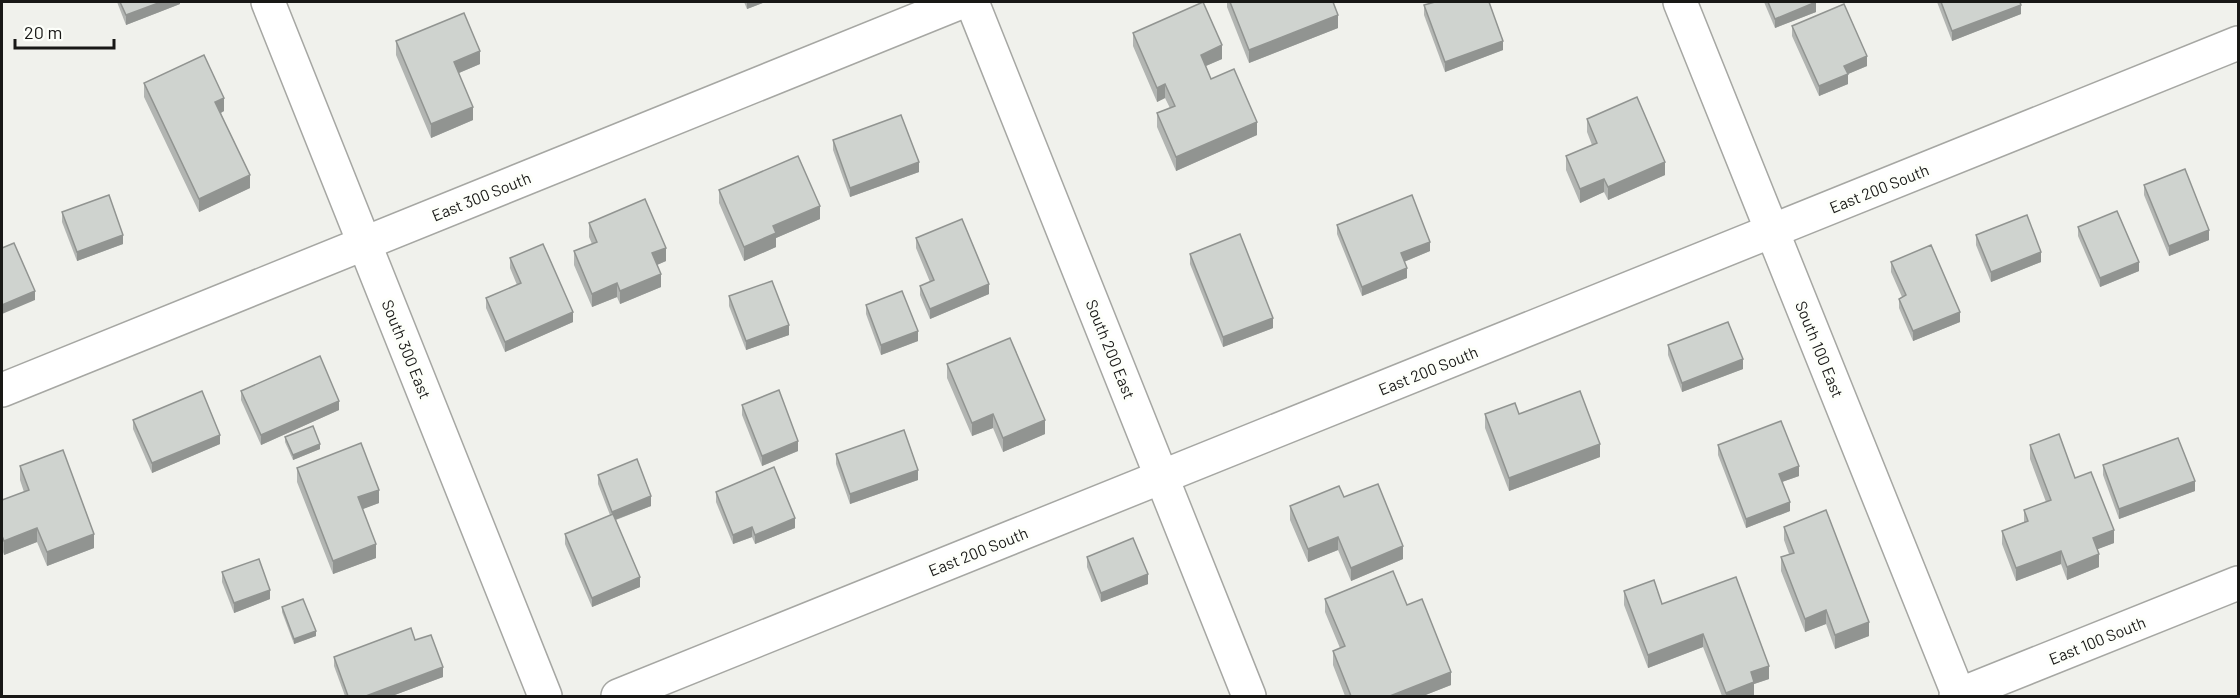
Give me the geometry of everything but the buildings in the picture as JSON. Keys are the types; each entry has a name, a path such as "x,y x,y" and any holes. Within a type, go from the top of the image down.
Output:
{"street":[{"name":"South 300 East","path":"268,2 545,696"},
{"name":"East 300 South","path":"2,390 961,2"},
{"name":"South 200 East","path":"972,2 1249,696"},
{"name":"South 100 East","path":"1680,2 1958,696"},
{"name":"East 200 South","path":"618,696 2238,43"},
{"name":"East 100 South","path":"1958,696 2238,583"}]}
